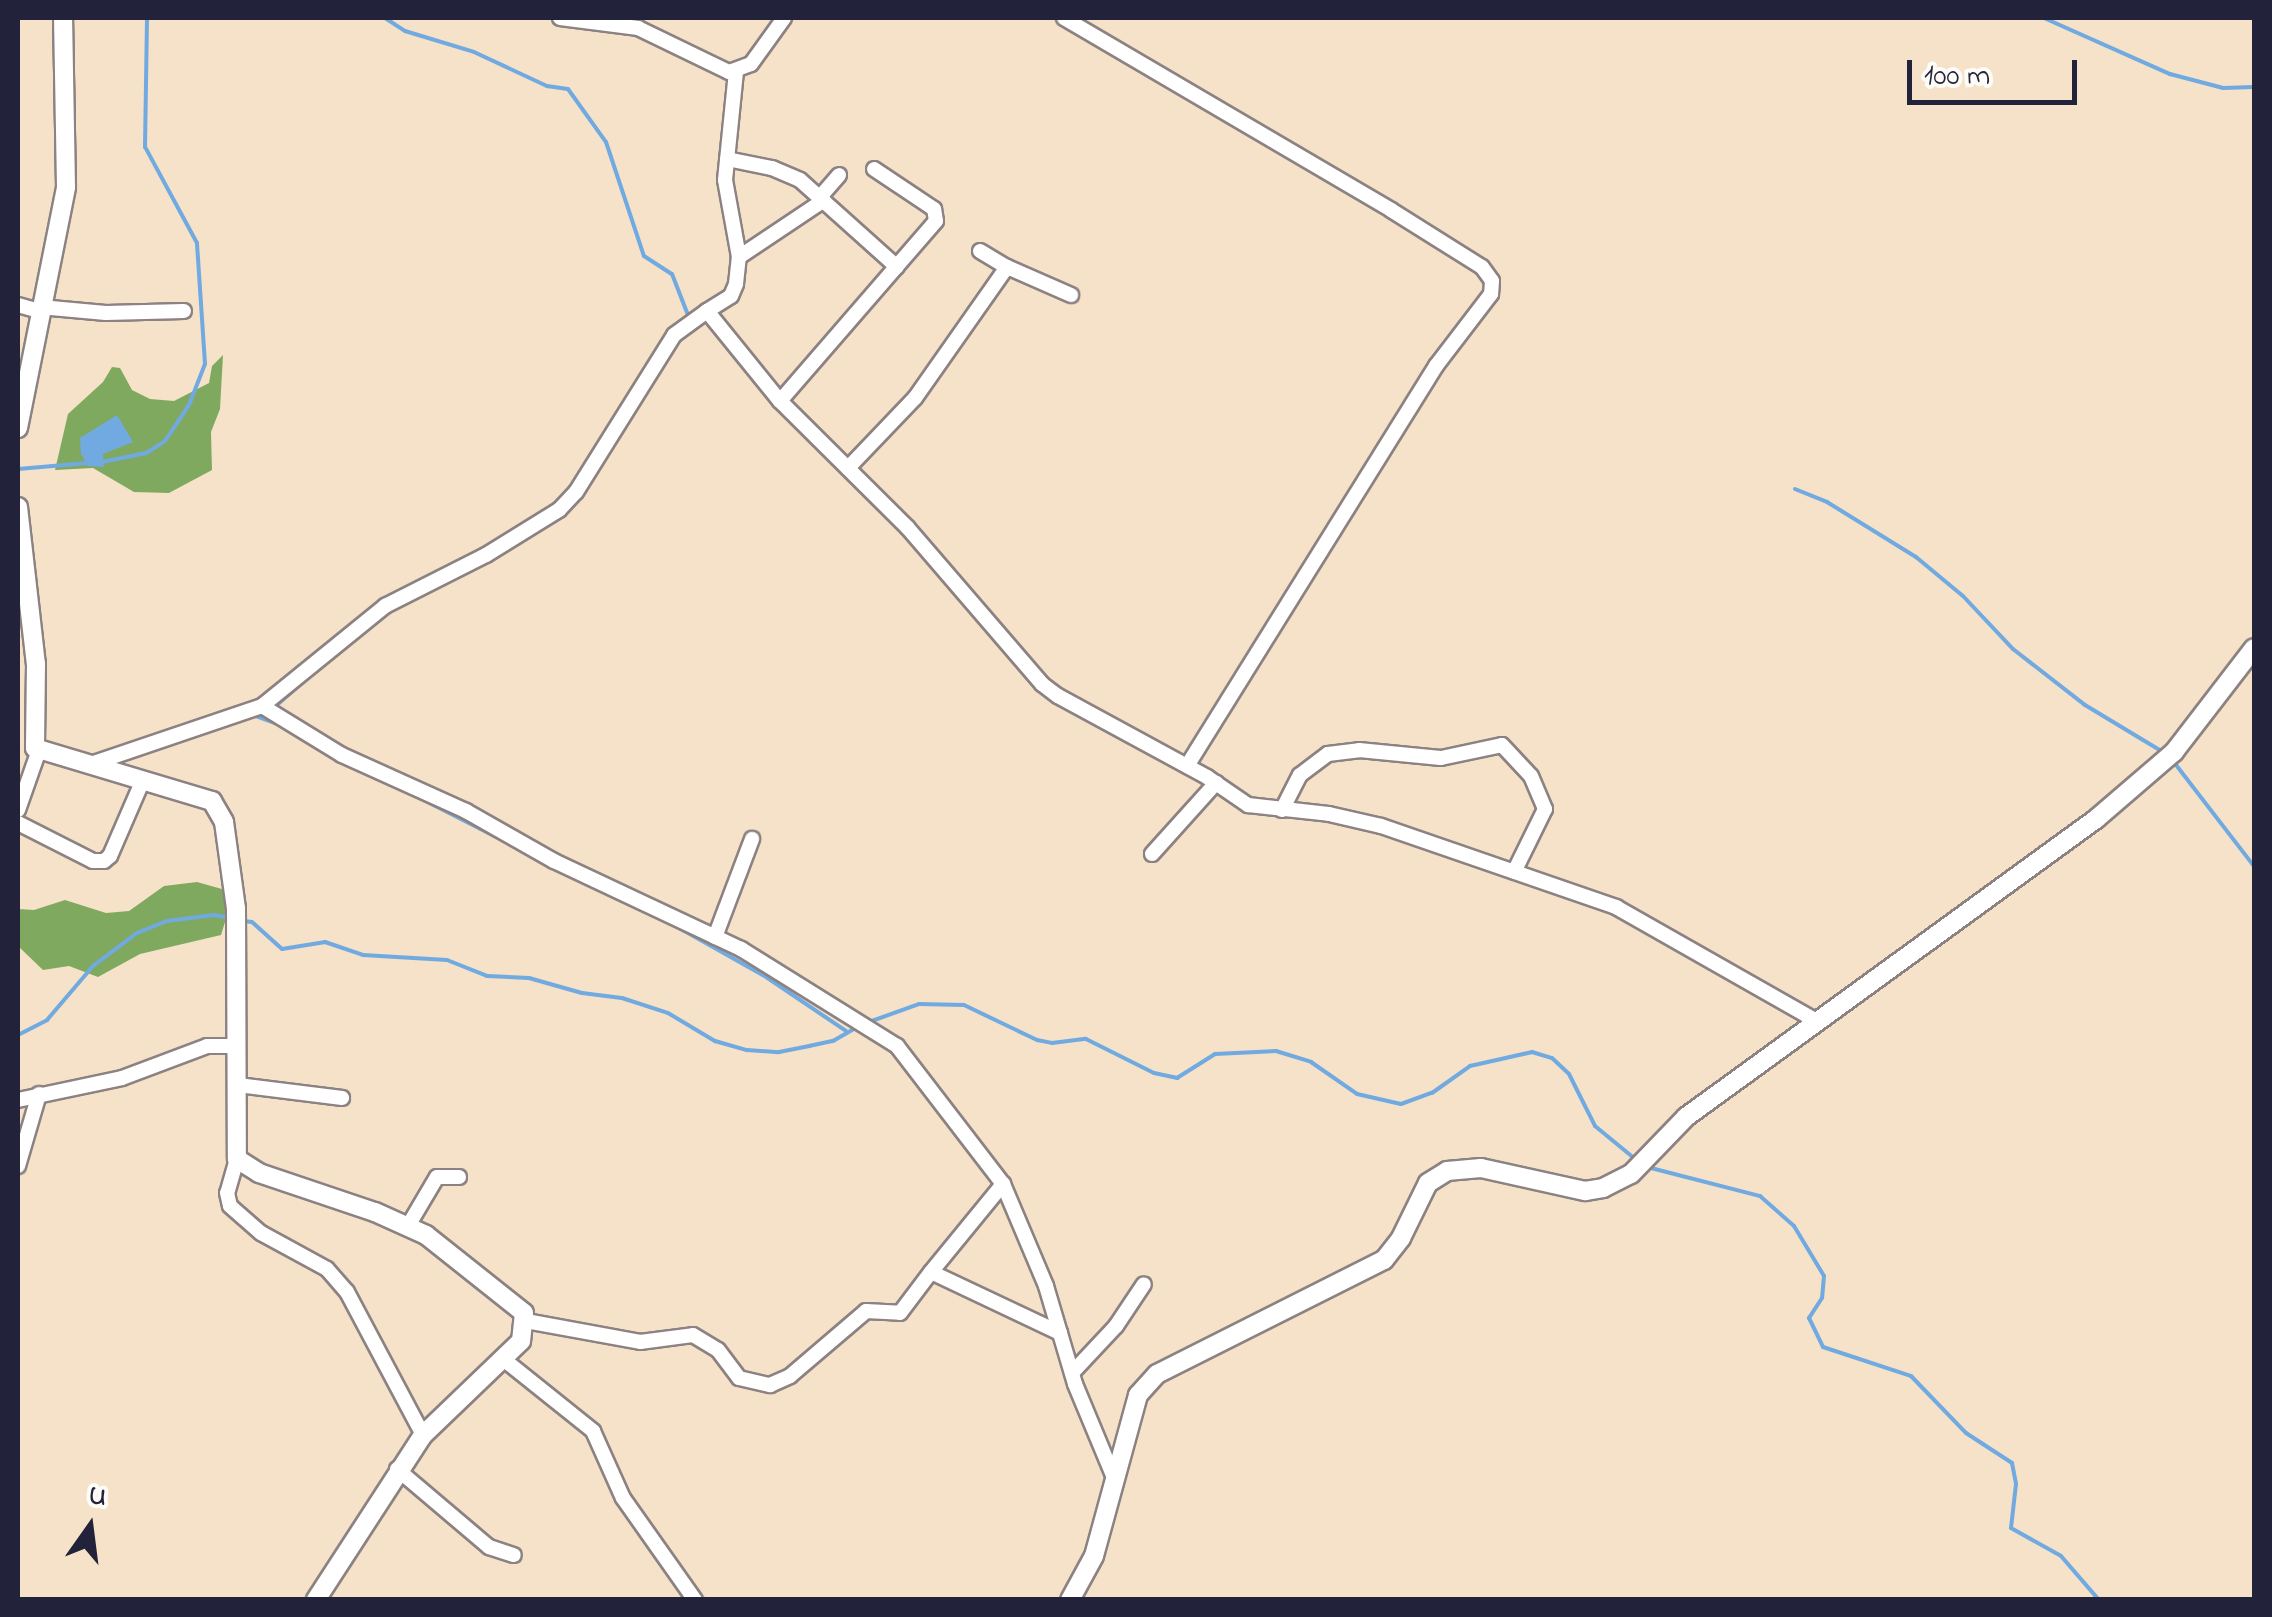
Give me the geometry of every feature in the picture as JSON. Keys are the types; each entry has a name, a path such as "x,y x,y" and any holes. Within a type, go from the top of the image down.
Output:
{"street":[{"path":"18,428 66,187 62,18"},
{"path":"560,18 638,28 716,69 736,71 756,60 784,18"},
{"path":"1064,18 1377,201 1482,267 1492,281 1491,294 1436,366 1187,766"},
{"path":"91,764 262,706 386,606 486,555 559,510 576,492 687,322 731,296 739,258 726,195 736,71"},
{"path":"727,159 789,174 896,266"},
{"path":"780,401 930,229 937,212 874,169"},
{"path":"739,258 822,199 839,175"},
{"path":"980,251 1071,295"},
{"path":"848,468 915,398 1007,267"},
{"path":"18,305 106,313 184,311"},
{"path":"707,311 780,401 908,528 1042,684 1248,805 1329,814 1380,826 1616,907 1815,1020"},
{"path":"18,507 24,614 36,664 30,746 18,810"},
{"path":"1070,1600 1088,1570 1146,1383 1166,1368 1384,1260 1435,1177 1463,1167 1481,1168 1593,1191 1631,1174 1686,1117 1815,1020 1981,906 2168,757 2254,648"},
{"path":"262,706 342,755 466,811 554,861 715,937 886,1037 1003,1184 1046,1286 1072,1373 1115,1480"},
{"path":"1282,810 1300,774 1328,754 1359,750 1441,758 1497,744 1510,750 1531,776 1545,809 1514,872"},
{"path":"30,746 217,805 224,822 236,908 237,1159 227,1193 230,1206 261,1233 327,1269 348,1292 423,1435"},
{"path":"18,823 93,861 104,860 110,856 142,782"},
{"path":"1152,854 1216,783"},
{"path":"715,937 752,839"},
{"path":"18,1100 122,1078 207,1046 238,1046"},
{"path":"238,1085 342,1098"},
{"path":"18,1166 40,1094"},
{"path":"237,1159 260,1174 408,1226 479,1274 521,1310 526,1321 521,1341 423,1435 397,1469 316,1600"},
{"path":"408,1226 436,1176 459,1177"},
{"path":"526,1321 640,1342 692,1335 718,1350 739,1378 770,1385 790,1376 866,1310 900,1313 1003,1184"},
{"path":"932,1272 1060,1333"},
{"path":"1072,1373 1116,1326 1144,1284"},
{"path":"502,1358 593,1431 622,1498 689,1598"},
{"path":"397,1469 485,1544 514,1555"}],"green space":[{"path":"223,355 220,409 211,432 212,470 169,493 134,492 93,468 55,470 68,414 103,382 112,367 120,368 132,390 150,399 174,401 209,383 212,366"},
{"path":"197,882 222,889 229,909 221,935 140,954 98,977 69,966 43,970 18,946 18,909 34,910 65,900 106,913 129,911 164,886"}],"water":[{"path":"117,415 133,442 103,454 104,467 88,466 81,454 80,438"}],"waterway":[{"path":"102,462 146,453 165,441 189,405 205,364 197,243 145,147 147,18"},
{"path":"385,18 405,31 474,52 547,86 568,89 606,142 644,256 672,274 687,321"},
{"path":"2044,18 2170,74 2223,88 2254,87"},
{"path":"18,469 88,463"},
{"path":"1795,489 1827,502 1916,557 1963,596 2013,649 2085,705 2163,752"},
{"path":"278,704 304,681"},
{"path":"253,715 281,725"},
{"path":"340,761 391,784"},
{"path":"2173,761 2254,866"},
{"path":"408,792 618,899"},
{"path":"18,1035 47,1020 93,966 137,933 167,921 214,915 230,918"},
{"path":"244,921 252,922 282,949 325,942 363,955 447,960 487,976 529,978 582,993 622,998 668,1013 715,1041 747,1050 779,1052 833,1041 857,1027"},
{"path":"672,924 763,975 846,1031"},
{"path":"866,1023 919,1004 964,1005 1037,1040 1052,1043 1086,1039 1154,1073 1177,1078 1215,1054 1276,1051 1311,1062 1357,1094 1401,1104 1432,1093 1470,1066 1532,1052 1552,1058 1569,1074 1595,1126 1635,1159"},
{"path":"1647,1167 1760,1196 1794,1226 1824,1276 1822,1298 1809,1318 1823,1347 1911,1376 1966,1433 2012,1463 2016,1484 2011,1528 2061,1556 2099,1600"}]}
